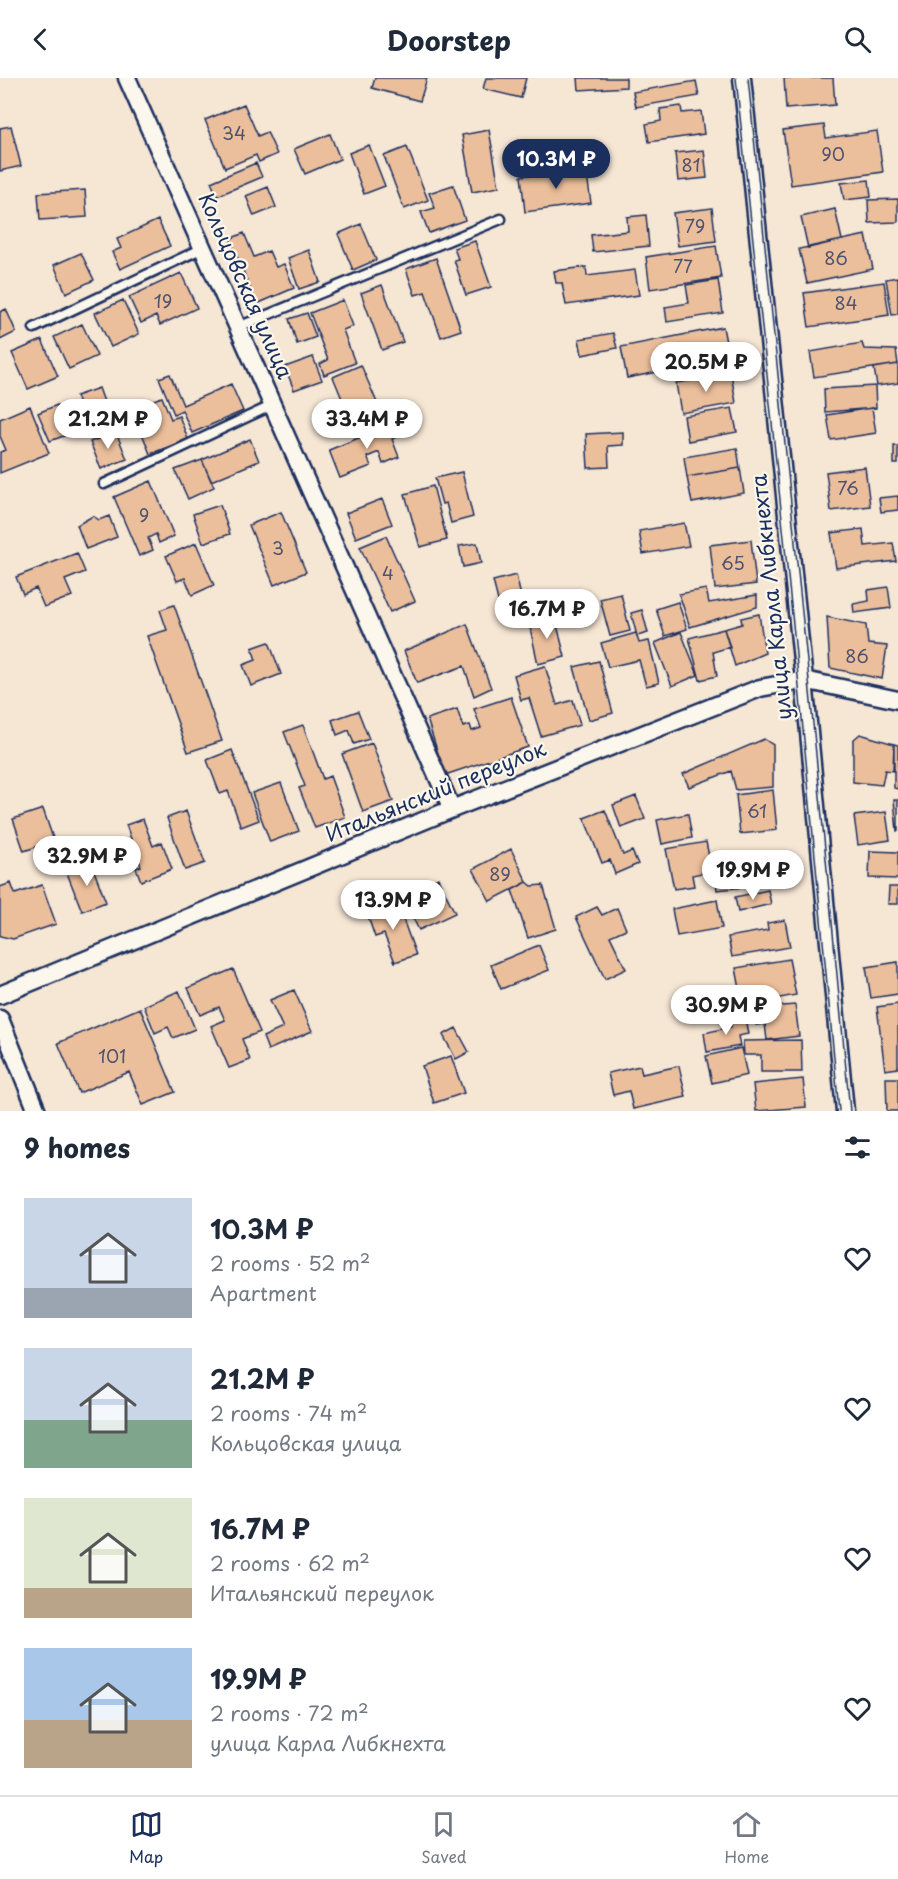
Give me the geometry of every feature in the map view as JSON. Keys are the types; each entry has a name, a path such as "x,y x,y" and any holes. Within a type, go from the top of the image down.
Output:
{"street":[{"name":"Кольцовская улица","path":"127,78 452,808"},
{"name":"улица Карла Либкнехта","path":"742,78 804,680 845,1111"},
{"name":"Итальянский переулок","path":"0,995 452,808 760,688 804,680 898,700"},
{"path":"0,1019 37,1111"}],"lane":[{"path":"238,327 501,219"},
{"path":"34,328 203,248"},
{"path":"104,484 273,405"}],"building":[{"path":"375,78 427,78 420,101 372,88"},
{"path":"486,78 526,78 521,98 483,89"},
{"path":"578,78 626,78 626,87 579,90"},
{"path":"784,78 833,78 835,105 786,109"},
{"path":"696,81 699,96 636,107 633,92"},
{"path":"244,104 258,136 267,132 277,154 259,162 256,155 225,168 205,120"},
{"path":"681,106 682,113 701,111 704,134 649,142 646,124 661,121 660,109"},
{"path":"824,125 826,138 877,131 883,172 791,185 783,130"},
{"path":"11,126 21,166 0,171 0,128"},
{"path":"489,130 499,187 472,192 462,135"},
{"path":"330,134 340,159 305,174 294,149"},
{"path":"369,145 385,186 364,194 349,153"},
{"path":"407,147 428,200 404,209 384,156"},
{"path":"704,150 707,178 678,181 675,153"},
{"path":"256,163 262,177 217,196 211,182"},
{"path":"586,168 591,203 525,212 521,176"},
{"path":"869,180 871,197 844,200 841,183"},
{"path":"453,185 465,220 429,233 421,212 435,208 429,193"},
{"path":"268,187 276,207 254,216 246,196"},
{"path":"85,190 87,217 40,220 38,193"},
{"path":"898,199 898,222 869,223 868,200"},
{"path":"712,208 716,241 678,246 673,213"},
{"path":"835,209 842,240 808,248 801,217"},
{"path":"646,215 649,246 593,252 591,235 628,231 627,217"},
{"path":"158,220 170,246 120,269 112,252 121,248 117,239"},
{"path":"361,224 376,260 353,270 338,234"},
{"path":"244,233 254,257 269,251 276,267 284,264 294,288 259,303 254,298 230,239"},
{"path":"866,235 873,269 807,283 799,249"},
{"path":"475,241 491,287 466,295 454,260 458,259 454,248"},
{"path":"716,246 721,278 650,289 646,257"},
{"path":"309,250 320,282 299,289 288,258"},
{"path":"81,253 94,280 66,293 54,265"},
{"path":"436,258 461,330 441,337 425,292 415,295 406,269"},
{"path":"586,267 587,276 635,270 639,295 566,305 562,283 556,283 554,271"},
{"path":"181,273 197,308 160,325 156,316 141,323 129,297"},
{"path":"898,277 898,314 892,315 886,279"},
{"path":"718,280 723,313 667,322 665,307 689,303 686,285"},
{"path":"884,282 889,315 809,327 804,293"},
{"path":"382,285 403,342 382,350 361,293"},
{"path":"123,300 139,334 111,347 95,313"},
{"path":"343,300 353,326 343,330 355,363 324,375 320,364 328,360 310,313"},
{"path":"6,309 16,332 0,340 0,312"},
{"path":"307,313 316,337 297,344 289,319"},
{"path":"82,324 97,356 69,369 54,337"},
{"path":"723,327 729,358 627,378 621,347"},
{"path":"613,333 617,348 582,355 579,339"},
{"path":"42,340 58,376 28,389 12,353"},
{"path":"862,343 864,349 896,350 898,364 814,377 810,352"},
{"path":"313,357 322,380 294,390 285,367"},
{"path":"898,364 898,383 877,386 874,368"},
{"path":"361,365 381,412 341,429 331,406 343,401 333,377"},
{"path":"170,374 183,405 231,384 243,411 192,433 182,410 174,414 159,378"},
{"path":"731,374 736,403 681,413 676,383"},
{"path":"875,386 876,408 825,412 824,389"},
{"path":"99,388 111,421 88,430 76,396"},
{"path":"162,397 171,419 179,416 188,439 150,454 140,428 153,423 145,403"},
{"path":"57,405 69,434 50,441 38,413"},
{"path":"30,406 49,453 0,473 0,452 6,450 0,436 0,419"},
{"path":"732,408 737,432 688,441 684,416"},
{"path":"872,408 876,433 831,440 827,415"},
{"path":"400,421 405,434 392,439 399,457 383,464 379,452 367,457 371,466 340,478 329,450"},
{"path":"116,432 127,459 101,469 90,442"},
{"path":"623,432 623,445 608,446 609,467 588,468 586,434"},
{"path":"250,439 259,461 211,481 202,460"},
{"path":"894,446 898,446 898,464 894,464"},
{"path":"737,448 740,468 687,477 684,457"},
{"path":"202,460 214,487 188,499 175,470"},
{"path":"865,467 870,506 831,511 826,472"},
{"path":"740,468 744,493 692,503 687,477"},
{"path":"462,472 473,517 451,523 446,503 442,504 435,478"},
{"path":"151,481 174,536 159,543 156,534 148,538 153,550 139,556 114,497"},
{"path":"433,486 447,540 420,547 405,494"},
{"path":"898,496 898,510 881,512 879,498"},
{"path":"382,499 392,524 356,538 346,513"},
{"path":"220,505 230,534 203,543 193,514"},
{"path":"281,512 306,572 274,585 249,525"},
{"path":"93,516 99,520 109,516 117,537 86,549 77,525"},
{"path":"684,523 689,546 643,554 639,531"},
{"path":"863,529 865,546 893,543 896,561 836,568 831,533"},
{"path":"386,536 415,601 390,612 360,547"},
{"path":"751,540 756,584 715,589 710,545"},
{"path":"196,543 214,585 192,595 185,578 177,581 166,556"},
{"path":"477,543 481,563 463,567 459,546"},
{"path":"77,553 85,572 65,580 72,596 44,607 36,588 23,594 16,577"},
{"path":"516,575 526,618 504,624 493,581"},
{"path":"888,587 891,608 854,613 853,604 869,601 868,590"},
{"path":"706,589 709,603 757,595 757,607 690,627 679,594"},
{"path":"621,594 630,631 610,636 600,599"},
{"path":"678,602 687,629 665,636 656,609"},
{"path":"174,605 222,741 188,752 147,636 167,630 160,610"},
{"path":"642,610 648,633 637,636 631,613"},
{"path":"759,614 765,653 735,666 724,629 742,624 741,618"},
{"path":"555,617 565,657 538,664 529,623"},
{"path":"827,617 866,625 868,644 887,646 882,679 830,668"},
{"path":"467,624 491,688 474,696 464,666 417,683 404,651"},
{"path":"724,629 730,647 713,652 717,676 700,680 689,638"},
{"path":"681,632 698,675 672,686 655,643"},
{"path":"636,633 639,643 649,641 659,683 646,686 639,660 608,667 601,643"},
{"path":"269,642 281,674 251,686 243,665 256,660 252,648"},
{"path":"599,661 613,713 589,720 574,667"},
{"path":"545,666 557,705 573,700 580,725 541,736 529,698 521,700 514,675"},
{"path":"511,697 528,747 445,775 427,719 457,709 463,727 470,725 472,731 481,728 474,709"},
{"path":"358,711 369,739 354,744 349,730 337,735 332,720"},
{"path":"303,725 323,779 330,776 345,817 315,828 299,788 305,786 284,732"},
{"path":"860,734 894,744 893,771 885,770 882,785 853,782 853,740"},
{"path":"764,739 773,745 773,787 736,790 731,771 689,787 683,774"},
{"path":"372,743 393,801 363,812 342,754"},
{"path":"894,744 898,745 898,789 894,788"},
{"path":"232,750 259,820 241,827 228,791 220,794 207,760"},
{"path":"281,783 299,831 270,842 252,793"},
{"path":"773,790 777,830 740,834 736,795"},
{"path":"636,796 645,819 621,828 613,805"},
{"path":"894,800 898,800 898,831 897,831"},
{"path":"43,809 54,841 24,851 13,819"},
{"path":"605,810 623,855 632,851 638,864 615,874 610,860 602,863 584,818"},
{"path":"186,811 205,863 185,870 167,818"},
{"path":"886,812 890,840 858,845 854,816"},
{"path":"688,814 692,838 662,844 657,820"},
{"path":"143,819 153,846 162,842 172,869 141,881 136,868 141,866 126,825"},
{"path":"706,842 712,871 692,875 694,886 674,889 666,849"},
{"path":"511,849 527,882 490,901 473,869"},
{"path":"870,851 898,852 898,879 869,878"},
{"path":"91,863 106,902 82,911 67,873"},
{"path":"781,866 783,883 717,890 715,873"},
{"path":"438,878 455,913 419,930 402,896"},
{"path":"527,882 532,886 543,885 556,929 528,938 512,890"},
{"path":"11,883 15,894 42,885 56,924 13,939 0,936 0,887"},
{"path":"889,887 898,887 898,904 888,904"},
{"path":"768,890 771,904 738,912 735,897"},
{"path":"717,900 722,928 677,936 672,909"},
{"path":"397,903 416,955 395,962 384,934 375,937 367,914"},
{"path":"597,907 602,915 617,908 626,929 610,936 626,969 605,979 576,917"},
{"path":"785,920 790,947 732,957 728,937 768,930 767,923"},
{"path":"539,945 549,970 501,989 491,965"},
{"path":"789,959 796,995 743,1005 736,968"},
{"path":"898,962 898,994 871,998 866,967"},
{"path":"233,969 260,1032 242,1039 250,1060 229,1068 211,1026 225,1020 219,1007 200,1015 188,988"},
{"path":"294,990 312,1031 268,1050 263,1037 283,1028 270,1000"},
{"path":"179,991 195,1029 173,1038 168,1027 155,1033 144,1006"},
{"path":"898,1004 898,1068 885,1070 877,1007"},
{"path":"795,1005 799,1036 767,1040 765,1024 756,1025 756,1017 771,1015 770,1007"},
{"path":"140,1008 175,1092 143,1105 129,1072 79,1093 58,1043"},
{"path":"745,1018 748,1034 738,1036 740,1046 707,1052 704,1033 731,1027 730,1021"},
{"path":"456,1028 469,1052 456,1059 443,1035"},
{"path":"801,1040 802,1072 761,1072 761,1055 744,1055 743,1041"},
{"path":"741,1048 747,1075 712,1083 706,1056"},
{"path":"451,1056 464,1093 434,1103 422,1066"},
{"path":"640,1066 642,1074 679,1066 686,1097 633,1109 629,1091 613,1095 608,1073"},
{"path":"886,1078 898,1078 898,1111 887,1111"},
{"path":"803,1079 806,1107 756,1111 753,1084"}],"tram line":[{"path":"736,78 794,634 839,1111"},
{"path":"748,78 850,1111"}]}
